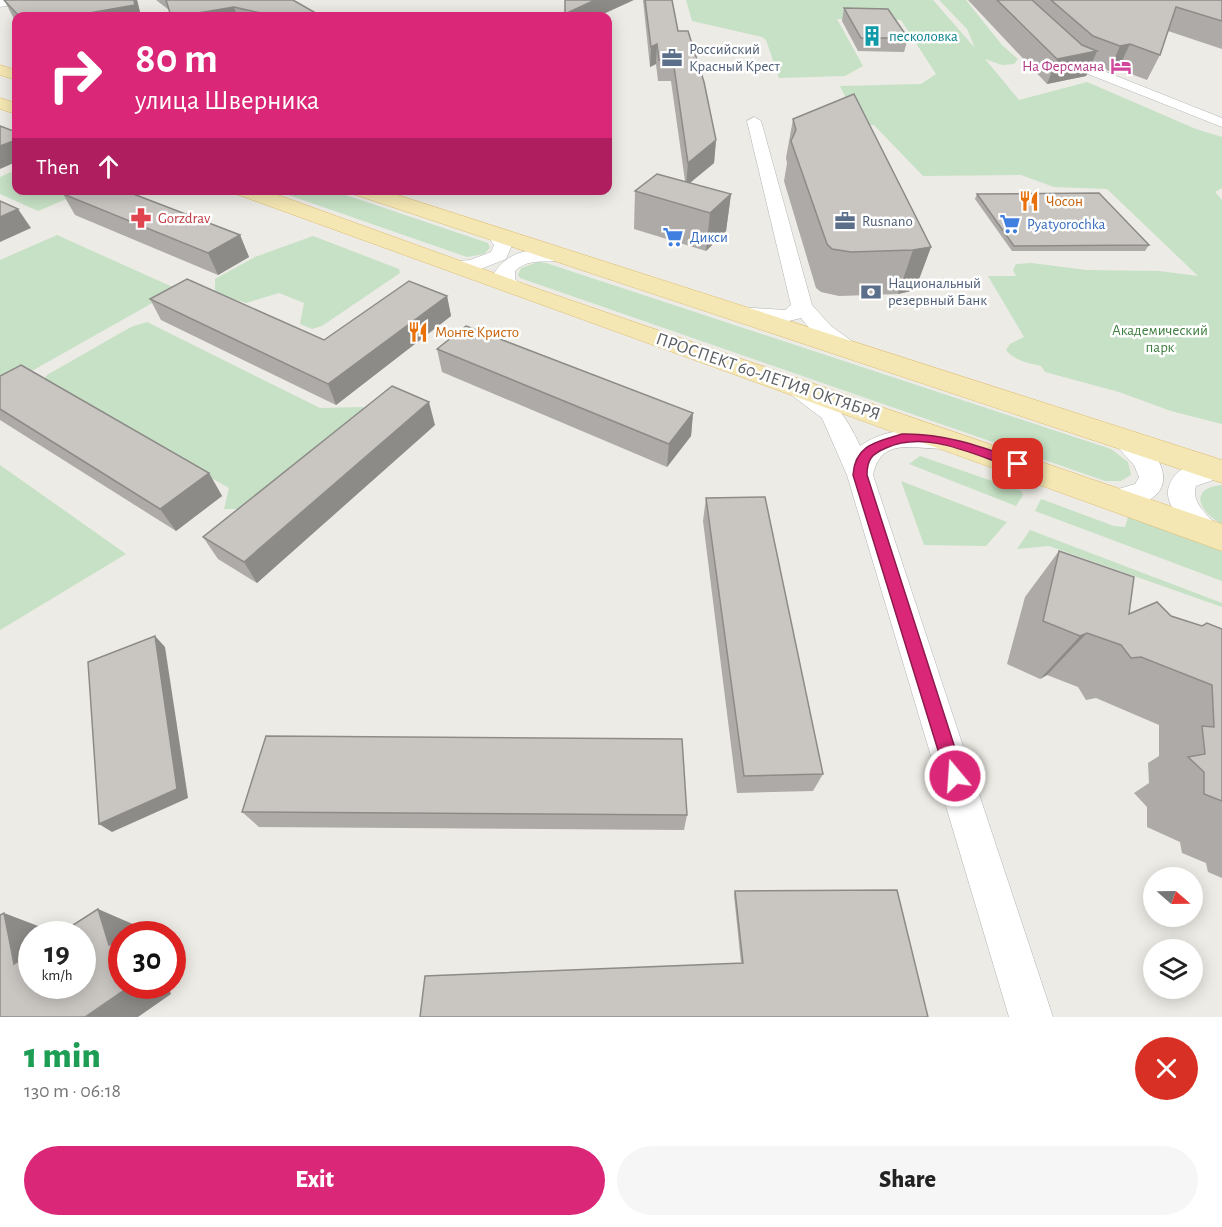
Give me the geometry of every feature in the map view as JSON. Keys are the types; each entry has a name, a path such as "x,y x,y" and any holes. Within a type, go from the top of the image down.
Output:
{"main road":[{"path":"0,3 16,0"},
{"name":"ПРОСПЕКТ 60-ЛЕТИЯ ОКТЯБРЯ","path":"257,195 1215,535"},
{"path":"375,195 555,256 1218,471"}],"street":[{"path":"1009,0 1077,65 1222,123"},
{"path":"754,121 802,306 823,331 839,344 859,355"},
{"name":"ПРОСПЕКТ 60-ЛЕТИЯ ОКТЯБРЯ","path":"453,266 473,266 499,255 503,245 497,236"},
{"path":"518,289 506,282 504,273 509,263 530,255 555,256"},
{"path":"725,311 785,316 792,315 802,306"},
{"path":"792,385 817,400 830,412 838,423 860,475 1031,1017"},
{"path":"860,475 861,462 868,452 884,444 902,439 925,438 956,443"},
{"path":"1117,499 1133,498 1145,493 1152,484 1153,473 1148,462 1123,440"},
{"path":"1215,535 1192,518 1183,503 1181,490 1185,479 1197,472 1218,471"}],"green space":[{"name":"Академический парк","path":"686,0 933,0 975,48 967,29 939,0 966,0 1002,45 1018,59 1014,64 1002,65 985,59 1019,100 1087,82 1196,129 1222,137 1222,188 1215,192 1222,200 1222,424 1171,411 1119,392 1045,372 1041,366 1018,359 1006,350 1010,344 1024,337 988,276 1016,276 1013,270 1016,264 1032,263 1086,270 1159,271 1198,276 1107,189 1054,187 1021,175 923,176 874,125 859,125 840,86 921,84 936,74 901,20 837,19 863,66 845,76 779,78 766,40 762,37 692,21"},
{"path":"12,172 12,195 76,195 38,211 0,194 0,177"},
{"path":"289,195 346,195 488,243 490,248 484,254 467,257"},
{"path":"57,235 177,289 0,389 0,260"},
{"path":"313,236 399,269 400,273 322,326 312,329 300,324 304,303 279,293 246,303 215,293 215,279 255,257"},
{"path":"538,262 1111,449 1128,462 1131,475 1121,481 1105,481 520,278 518,275 521,268"},
{"path":"147,322 320,408 363,407 368,416 248,509 224,509 229,488 42,382 47,375 131,327"},
{"path":"920,456 1021,491 1023,495 1016,506 909,464"},
{"path":"0,465 126,554 0,630"},
{"path":"901,481 1007,522 986,546 924,545"},
{"path":"1222,485 1222,524 1203,508 1201,496 1211,487"},
{"path":"1041,499 1114,526 1125,527 1128,517 1222,551 1222,581 1035,511"},
{"path":"1030,530 1222,603 1222,607 1049,546 1017,549"}],"building":[{"path":"4,0 134,0 135,5 95,12 15,12"},
{"path":"166,0 293,0 314,12 256,12 234,7 204,12 170,12"},
{"path":"565,0 595,0 569,12 565,12"},
{"path":"645,0 672,0 678,31 688,31 704,82 716,140 688,163 673,60 659,60 657,44 651,47"},
{"path":"997,0 1032,0 1082,45 1097,51 1057,59"},
{"path":"1051,0 1222,0 1222,21 1176,7 1160,55 1130,44 1120,46 1093,36"},
{"path":"844,8 888,9 908,38 861,38"},
{"path":"854,94 931,247 913,250 851,252 832,249 827,244 791,141 796,130 793,119"},
{"path":"0,126 12,130 12,142 0,146"},
{"path":"657,174 731,194 710,213 635,191"},
{"path":"1099,193 1149,245 1014,246 977,194"},
{"path":"65,195 136,195 240,235 208,253"},
{"path":"0,201 18,209 0,217"},
{"path":"187,279 324,340 409,281 447,296 328,384 150,299"},
{"path":"466,326 693,413 669,444 437,349"},
{"path":"21,365 209,473 160,509 0,409 0,376"},
{"path":"392,386 429,402 244,562 203,537"},
{"path":"765,497 823,774 744,776 706,498"},
{"path":"1059,551 1134,577 1129,614 1157,602 1171,616 1202,626 1207,623 1222,629 1222,801 1204,794 1204,772 1188,757 1205,754 1202,726 1214,727 1212,685 1141,657 1131,658 1121,645 1087,633 1080,636 1043,621"},
{"path":"155,636 177,789 99,824 88,662"},
{"path":"266,736 682,739 687,815 242,812"},
{"path":"897,890 928,1017 420,1017 425,976 743,963 735,891"},
{"path":"98,909 108,942 108,999 111,999 85,1017 0,1017 0,915 4,913 14,964 18,961 18,999 96,999 96,921 79,921"}],"place":[{"name":"песколовка","path":"872,36"},
{"name":"Российский Красный Крест","path":"672,58"},
{"name":"На Ферсмана","path":"1121,66"},
{"name":"Чосон","path":"1029,201"},
{"name":"Gorzdrav","path":"141,218"},
{"name":"Rusnano","path":"845,221"},
{"name":"Pyatyorochka","path":"1010,224"},
{"name":"Дикси","path":"673,237"},
{"name":"Национальный резервный Банк","path":"871,292"},
{"name":"Монте Кристо","path":"418,332"}],"route":[{"path":"955,776 860,475 861,462 868,452 884,444 902,439 925,438 956,443 1018,464"}]}
